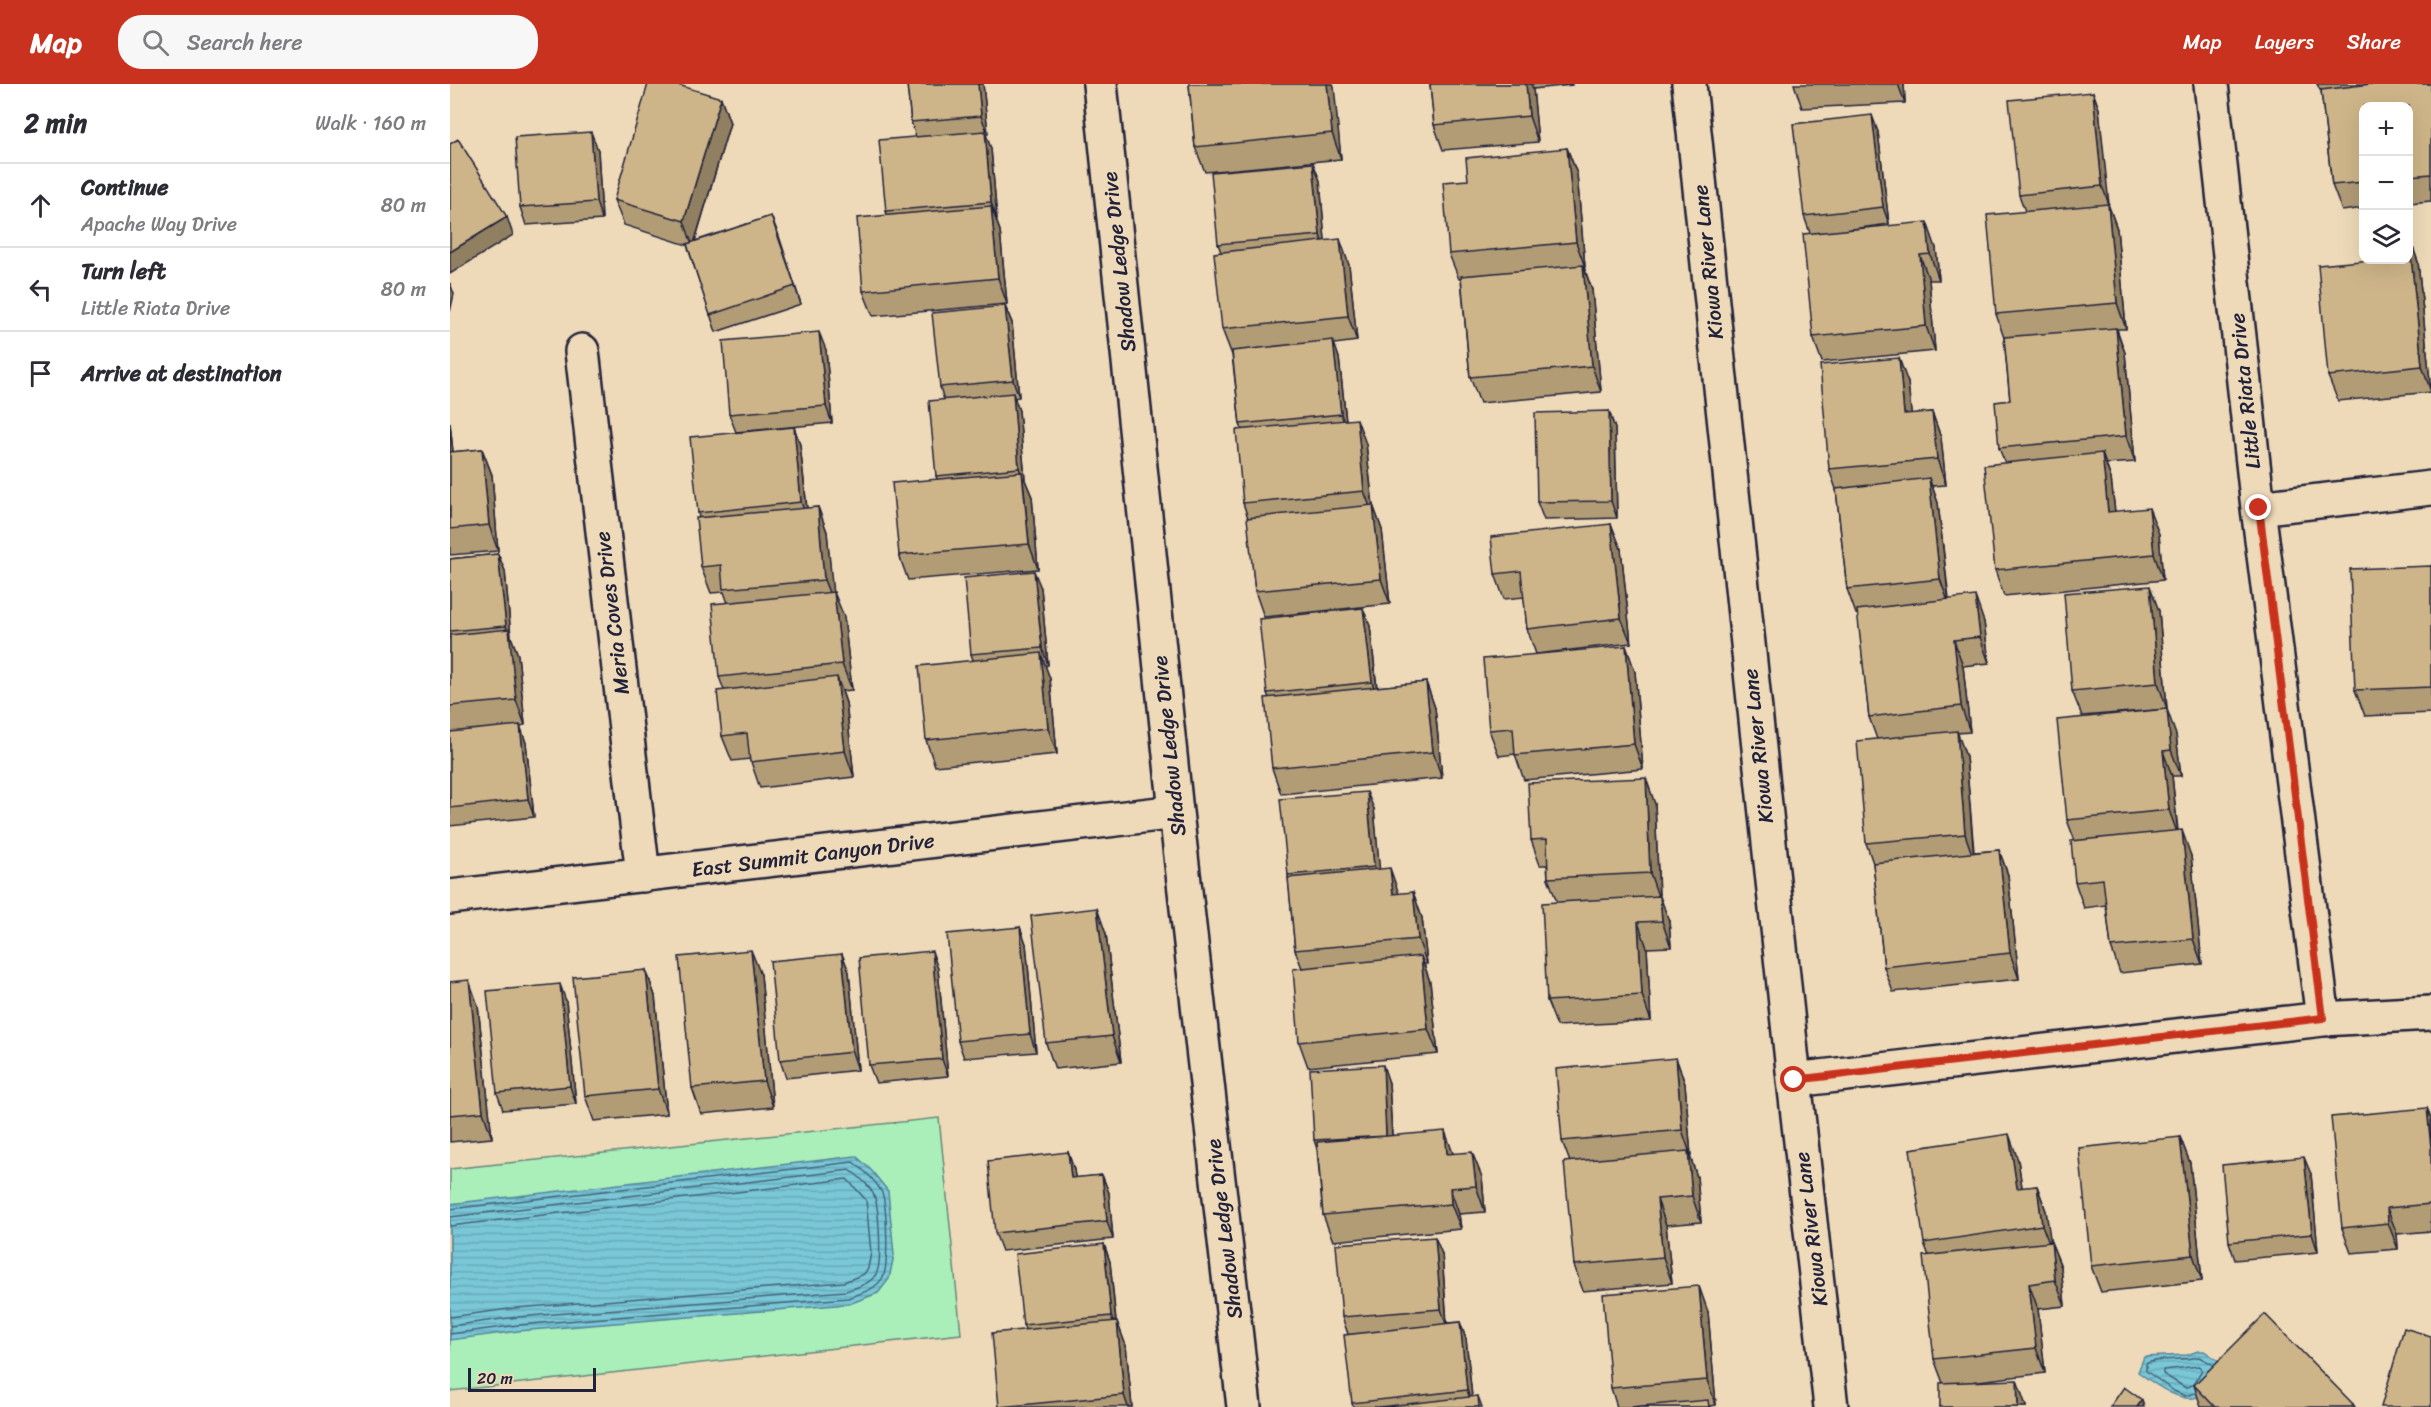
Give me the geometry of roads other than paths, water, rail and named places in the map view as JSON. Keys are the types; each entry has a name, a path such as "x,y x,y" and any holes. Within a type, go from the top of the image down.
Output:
{"street":[{"name":"Shadow Ledge Drive","path":"1100,84 1176,812 1244,1407"},
{"name":"Kiowa River Lane","path":"1689,84 1794,1080 1832,1407"},
{"name":"Little Riata Drive","path":"2211,84 2259,508 2323,1018"},
{"name":"Meria Coves Drive","path":"582,351 643,875"},
{"path":"2259,508 2431,488"},
{"name":"East Summit Canyon Drive","path":"450,897 1176,812"},
{"path":"1794,1080 2323,1018 2431,1013"}],"water":[{"path":"856,1156 888,1191 894,1255 889,1279 878,1293 849,1304 518,1331 450,1340 450,1204"},
{"path":"2204,1351 2219,1361 2205,1391 2195,1398 2178,1396 2169,1392 2138,1372 2144,1357 2187,1355"}]}
